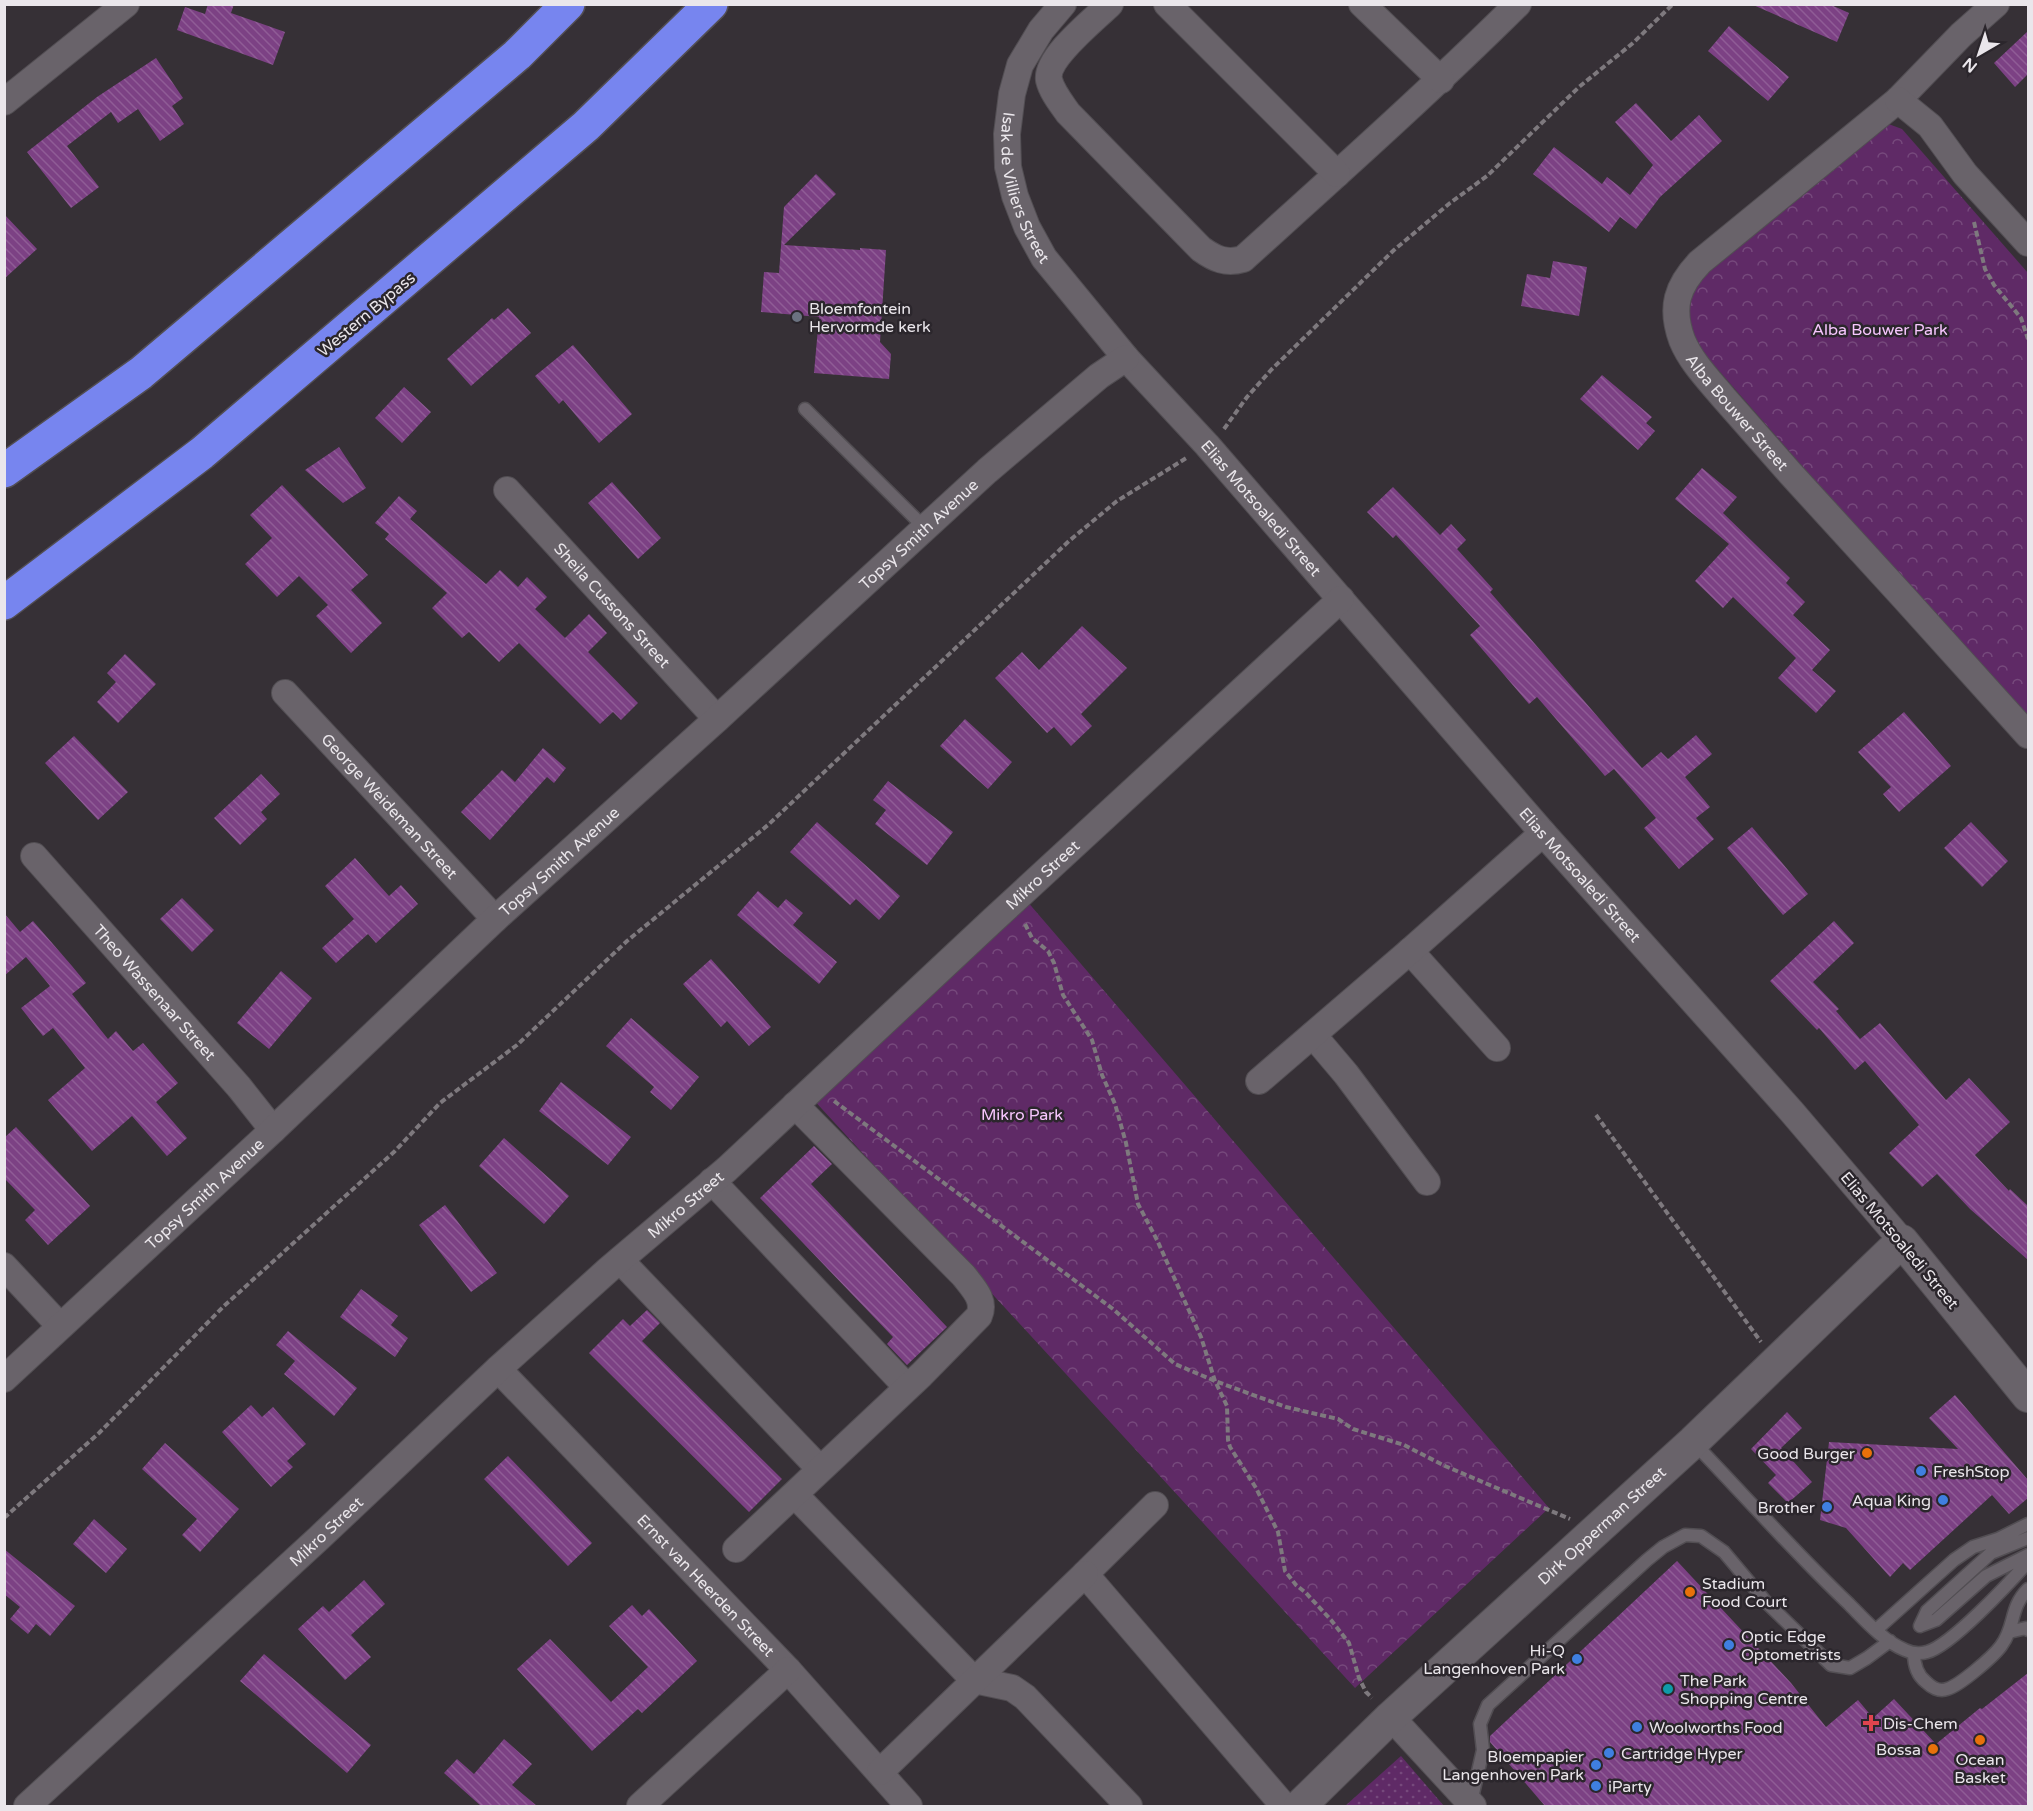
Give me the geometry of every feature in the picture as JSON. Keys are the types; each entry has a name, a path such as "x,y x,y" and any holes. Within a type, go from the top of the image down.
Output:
{"highway":[{"path":"4,471 141,373 517,55 568,4"},
{"name":"Western Bypass","path":"4,603 220,438 586,126 711,4"}],"street":[{"path":"4,102 126,4"},
{"name":"Isak de Villiers Street","path":"1063,4 1041,30 1020,65 1012,94 1007,134 1008,168 1015,196 1027,226 1044,258 1126,358"},
{"path":"1110,4 1055,60 1049,78 1053,91 1068,113 1201,249 1210,256 1231,262 1243,259 1441,80 1518,4"},
{"path":"1167,4 1337,174"},
{"path":"1362,4 1441,80"},
{"name":"Alba Bouwer Street","path":"1996,4 1961,35 1898,100 1700,262 1687,275 1676,299 1677,321 1691,359 2028,735"},
{"path":"1898,100 1930,126 1965,174 2028,243"},
{"name":"Elias Motsoaledi Street","path":"1126,358 1207,445 1543,833 1792,1112 1902,1241 2028,1396"},
{"name":"Topsy Smith Avenue","path":"4,1379 273,1131 495,919 995,464 1099,376 1126,358"},
{"name":"Sheila Cussons Street","path":"507,490 717,719"},
{"name":"Mikro Street","path":"27,1806 310,1546 498,1369 795,1106 1341,599"},
{"name":"George Weideman Street","path":"285,693 495,919"},
{"path":"1259,1081 1543,833"},
{"name":"Theo Wassenaar Street","path":"34,856 239,1087 273,1131"},
{"path":"1410,951 1497,1048"},
{"path":"1313,1035 1346,1074 1427,1182"},
{"path":"736,1549 795,1495 820,1468 979,1316 982,1303 963,1276 795,1106"},
{"path":"712,1181 907,1387"},
{"name":"Dirk Opperman Street","path":"1300,1806 1391,1717 1693,1442 1902,1241"},
{"path":"620,1260 820,1468"},
{"path":"4,1266 60,1326"},
{"name":"Ernst van Heerden Street","path":"498,1369 788,1670 909,1806"},
{"path":"795,1495 974,1680 1012,1688 1024,1697 1129,1806"},
{"path":"880,1772 1155,1505"},
{"path":"1084,1574 1284,1806"},
{"path":"640,1806 788,1670"},
{"path":"1391,1717 1472,1805"}],"lane":[{"path":"805,409 925,528"},
{"path":"1693,1442 1828,1585 1876,1630 1904,1650 1914,1653 1928,1652 1949,1638 2001,1591 2028,1562"},
{"path":"1876,1630 1954,1560 1973,1547 1998,1539 2028,1524"},
{"path":"1472,1805 1483,1750 1480,1724 1488,1705 1647,1560 1663,1547 1685,1535 1701,1536 1725,1552 1766,1602 1831,1665 1850,1668 1890,1641"},
{"path":"2028,1538 1991,1553 1926,1611 1920,1626 1936,1620 1986,1576 2028,1556"},
{"path":"1914,1653 1917,1671 1922,1679 1930,1686 1940,1690 1948,1689 1990,1659 2001,1646 2009,1632 2015,1606 2028,1588"},
{"path":"2009,1632 2026,1628 2028,1630"}],"path":[{"path":"4,1518 99,1433 224,1306 395,1151 440,1103 517,1045 627,941 768,825 1069,541 1117,501 1207,445 1228,425 1247,397 1271,370 1394,250 1450,202 1487,176 1579,87 1633,43 1673,4"},
{"path":"1973,216 1985,269 1994,285 2021,318 2028,339"},
{"path":"1011,904 1032,938 1048,951 1054,963 1063,995 1092,1040 1102,1075 1118,1114 1138,1204 1201,1336 1215,1381 1227,1406 1230,1448 1256,1488 1278,1532 1285,1571 1349,1643 1359,1678 1366,1692 1391,1717"},
{"path":"815,1087 1113,1309 1175,1364 1286,1407 1338,1419 1353,1429 1404,1445 1445,1466 1596,1530"},
{"path":"1596,1115 1761,1342"}],"green space":[{"name":"Alba Bouwer Park","path":"1875,119 1902,129 2028,273 2028,725 1693,341 1685,309 1689,284"},
{"name":"Mikro Park","path":"1026,900 1549,1508 1355,1688 810,1096"},
{"path":"1401,1756 1444,1806 1345,1806"}],"building":[{"path":"208,4 234,4 231,13 285,32 273,65 177,30 185,7 205,14"},
{"path":"1751,4 1829,4 1849,13 1837,42"},
{"path":"1729,26 1789,77 1768,101 1708,51"},
{"path":"2028,31 2028,74 2015,87 1994,63"},
{"path":"156,58 183,98 172,106 184,124 160,141 138,109 118,123 111,112 67,146 99,187 71,208 27,152 97,97"},
{"path":"1636,103 1671,141 1699,115 1722,141 1660,197 1636,229 1620,217 1609,232 1533,174 1554,147 1602,184 1607,177 1630,195 1653,165 1615,122"},
{"path":"816,174 836,194 784,245 886,250 880,342 891,354 889,379 814,373 819,317 761,312 764,272 779,273 784,207"},
{"path":"4,214 37,249 4,279"},
{"path":"1553,261 1587,267 1579,316 1521,306 1527,274 1550,278"},
{"path":"508,308 531,333 471,386 447,359 492,318 494,320"},
{"path":"573,345 632,414 599,443 563,400 559,404 535,376"},
{"path":"1602,375 1652,417 1646,423 1655,431 1638,450 1580,399"},
{"path":"404,387 431,412 402,443 375,418"},
{"path":"339,447 366,488 343,503 305,470"},
{"path":"1702,468 1737,497 1723,513 1790,578 1786,583 1805,602 1793,615 1830,650 1812,670 1836,691 1816,713 1778,678 1796,658 1733,597 1723,608 1695,581 1729,544 1675,499"},
{"path":"612,482 661,538 638,559 588,503"},
{"path":"282,485 368,575 351,590 382,623 351,653 316,616 328,605 299,576 277,597 245,564 272,538 250,515"},
{"path":"1393,487 1440,535 1451,524 1466,540 1457,549 1493,589 1490,592 1642,768 1661,752 1668,759 1696,735 1712,754 1685,777 1710,807 1696,818 1714,839 1679,869 1644,828 1656,818 1614,769 1605,776 1537,697 1529,704 1470,635 1480,626 1396,535 1393,538 1367,512"},
{"path":"399,496 417,511 410,519 486,584 500,570 518,587 527,577 547,597 535,609 565,638 589,614 607,633 588,652 638,703 621,720 613,712 600,724 519,643 499,662 469,632 462,638 432,608 447,593 385,539 389,534 375,523"},
{"path":"1082,626 1127,668 1081,714 1092,726 1071,746 1054,727 1047,733 995,678 1022,652 1039,670"},
{"path":"125,654 156,684 118,723 97,702 116,682 107,673"},
{"path":"1904,712 1951,766 1899,812 1883,794 1891,787 1858,752"},
{"path":"965,719 1012,762 988,789 940,746"},
{"path":"74,736 128,792 98,820 45,763"},
{"path":"543,748 566,768 554,783 547,777 490,840 461,812 502,770 515,782"},
{"path":"261,774 280,794 261,812 267,819 240,845 214,818"},
{"path":"888,781 953,832 927,865 875,824 886,810 873,800"},
{"path":"817,822 900,896 879,920 856,899 850,905 790,852"},
{"path":"1971,822 2008,861 1982,887 1944,848"},
{"path":"1752,827 1808,894 1783,915 1727,848"},
{"path":"355,858 389,896 401,885 418,904 376,943 368,934 336,963 322,948 354,919 325,886"},
{"path":"758,891 778,908 786,899 803,913 793,925 837,962 819,984 737,915"},
{"path":"182,898 214,930 192,952 160,919"},
{"path":"4,913 20,932 33,921 72,966 86,983 72,994 108,1039 116,1031 133,1051 143,1043 178,1083 156,1102 187,1138 167,1156 132,1116 92,1151 48,1100 85,1068 53,1028 43,1036 21,1008 50,986 26,957 4,976"},
{"path":"1834,921 1854,943 1813,982 1839,1009 1836,1011 1860,1039 1880,1023 1946,1100 1969,1078 2010,1122 1975,1155 2009,1191 2010,1189 2028,1206 2028,1260 1970,1209 1937,1174 1922,1187 1889,1153 1919,1125 1865,1061 1855,1070 1819,1028 1817,1030 1770,981"},
{"path":"711,959 771,1027 749,1046 727,1021 721,1027 683,984"},
{"path":"281,971 312,998 269,1049 237,1023"},
{"path":"631,1018 699,1077 671,1110 650,1092 654,1087 606,1046"},
{"path":"561,1082 631,1137 608,1165 539,1111"},
{"path":"16,1127 90,1206 48,1245 25,1220 35,1210 4,1178 4,1138"},
{"path":"504,1138 569,1196 544,1224 479,1166"},
{"path":"814,1146 832,1164 811,1184 947,1327 907,1365 887,1344 893,1337 760,1198"},
{"path":"445,1205 497,1273 471,1292 419,1225"},
{"path":"361,1289 398,1316 391,1325 408,1338 395,1357 340,1317"},
{"path":"647,1310 660,1323 642,1341 782,1479 749,1512 589,1353 623,1319 630,1326"},
{"path":"288,1331 357,1388 334,1416 284,1374 295,1361 276,1345"},
{"path":"1955,1395 2028,1480 2028,1498 2009,1514 1992,1495 1910,1570 1903,1563 1890,1577 1846,1528 1820,1520 1829,1442 1958,1449 1929,1418"},
{"path":"251,1405 262,1417 273,1407 306,1444 287,1461 293,1467 271,1487 222,1432"},
{"path":"1787,1412 1802,1428 1781,1448 1812,1482 1788,1503 1768,1483 1776,1475 1751,1449"},
{"path":"165,1443 239,1509 200,1552 182,1535 197,1519 142,1469"},
{"path":"508,1456 592,1543 568,1566 484,1479"},
{"path":"94,1519 127,1549 106,1573 73,1544"},
{"path":"4,1549 75,1606 50,1636 36,1624 28,1634 10,1619 20,1607 4,1594"},
{"name":"The Park Shopping Centre","path":"1677,1561 1791,1683 1826,1727 1858,1700 1873,1718 1894,1699 1936,1744 2028,1673 2028,1806 1545,1806 1490,1742 1490,1736"},
{"path":"364,1580 385,1604 351,1635 371,1657 345,1680 298,1629 323,1606 329,1612"},
{"path":"632,1605 642,1616 649,1609 697,1661 642,1713 638,1709 592,1751 517,1669 550,1639 611,1702 648,1667 609,1626"},
{"path":"264,1654 371,1745 347,1773 240,1681"},
{"path":"504,1739 532,1764 512,1785 537,1806 481,1806 444,1773 457,1759 474,1774"}],"place":[{"name":"Bloemfontein Hervormde kerk","path":"797,317"},
{"name":"Good Burger","path":"1867,1453"},
{"name":"FreshStop","path":"1921,1471"},
{"name":"Aqua King","path":"1943,1500"},
{"name":"Brother","path":"1827,1507"},
{"name":"Stadium Food Court","path":"1690,1592"},
{"name":"Optic Edge Optometrists","path":"1729,1645"},
{"name":"Hi-Q Langenhoven Park","path":"1577,1659"},
{"name":"The Park Shopping Centre","path":"1668,1689"},
{"name":"Dis-Chem","path":"1871,1723"},
{"name":"Woolworths Food","path":"1637,1727"},
{"name":"Ocean Basket","path":"1980,1740"},
{"name":"Bossa","path":"1933,1749"},
{"name":"Cartridge Hyper","path":"1609,1753"},
{"name":"Bloempapier Langenhoven Park","path":"1596,1765"},
{"name":"iParty","path":"1596,1786"}]}
